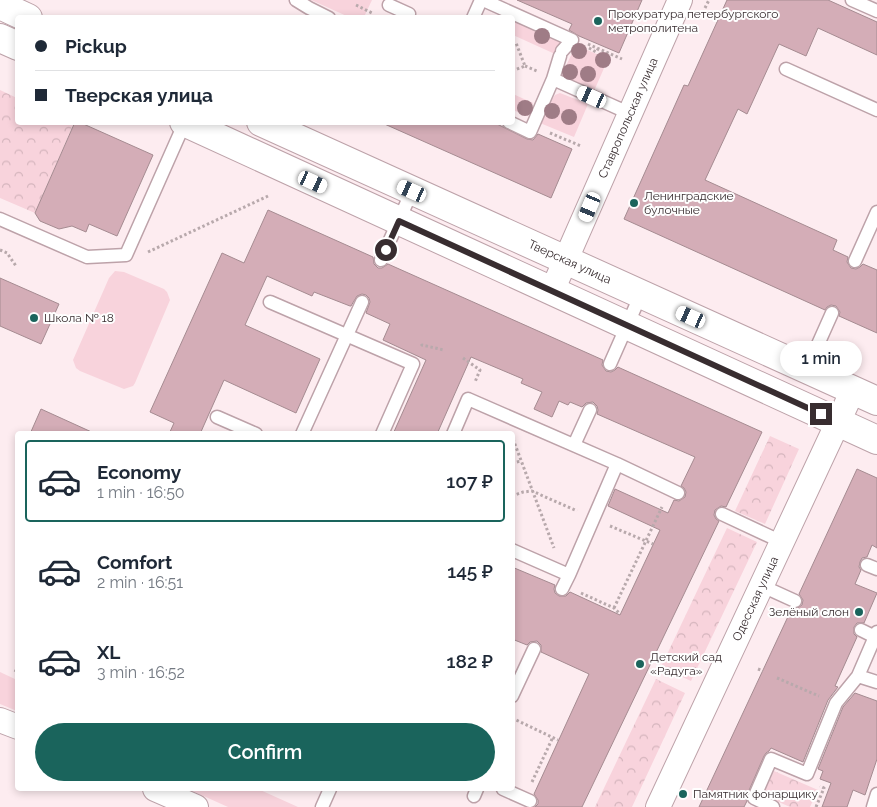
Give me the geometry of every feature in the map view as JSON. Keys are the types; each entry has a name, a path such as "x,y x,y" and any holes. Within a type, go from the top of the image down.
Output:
{"street":[{"name":"Ставропольская улица","path":"552,291 680,0"},
{"path":"0,5 22,15"},
{"path":"0,38 15,45"},
{"name":"Тверская улица","path":"200,125 254,132 412,191 877,401"},
{"name":"Тверская улица","path":"254,132 399,221 877,440"},
{"name":"Одесская улица","path":"658,807 853,390"},
{"path":"0,720 15,727"},
{"path":"159,791 195,807"}],"lane":[{"path":"296,0 307,13"},
{"path":"474,15 482,0 572,40 561,54 553,79 530,132 515,125"},
{"path":"852,0 877,11"},
{"path":"385,15 390,3 409,14"},
{"path":"786,69 877,110"},
{"path":"553,79 631,114"},
{"path":"0,219 87,257 126,255 184,125"},
{"path":"381,260 412,191"},
{"path":"855,261 877,212"},
{"path":"610,364 641,294"},
{"path":"270,302 413,364 383,431"},
{"path":"303,431 362,302"},
{"path":"807,369 832,313"},
{"path":"454,431 468,398 674,491"},
{"path":"574,445 590,410"},
{"path":"218,417 249,431"},
{"path":"515,552 565,583 617,464"},
{"path":"722,514 782,542"},
{"path":"762,586 795,601"},
{"path":"773,807 754,798 770,759 807,774 836,703 858,676 876,634 860,630"},
{"path":"515,690 534,649"},
{"path":"858,676 877,682"},
{"path":"322,807 329,791"},
{"path":"507,791 527,800"},
{"path":"873,807 877,794"}],"path":[{"path":"515,43 525,66 515,70"},
{"path":"587,44 622,59"},
{"path":"533,125 581,146"},
{"path":"126,255 143,254 268,196"},
{"path":"0,250 7,253 16,266"},
{"path":"463,358 480,370 468,398"},
{"path":"515,445 555,550 565,583 614,608 620,614"},
{"path":"515,462 521,460"},
{"path":"515,495 532,491"},
{"path":"614,608 674,491"},
{"path":"758,669 762,671"},
{"path":"777,678 836,703"},
{"path":"515,719 558,740"},
{"path":"527,800 553,738"}],"green space":[{"path":"311,0 372,0 365,15 345,15"},
{"path":"515,21 561,41 555,54 515,36"},
{"path":"576,45 608,59 594,91 564,76 563,72"},
{"path":"0,90 15,97 15,125 73,125 35,213 0,198"},
{"path":"560,93 588,104 574,137 540,123 555,95"},
{"path":"515,95 533,103 528,116 515,111"},
{"path":"115,271 124,272 164,289 170,300 135,383 133,386 124,389 80,371 76,368 73,360 109,278"},
{"path":"770,436 799,449 765,524 735,511"},
{"path":"727,528 757,542 691,681 661,667"},
{"path":"0,672 15,679 15,710 0,704"},
{"path":"656,679 685,693 632,807 595,807"},
{"path":"774,771 818,790 810,807 790,807 763,795"},
{"path":"192,791 262,791 298,807 228,807"}],"building":[{"path":"517,0 642,0 619,53 569,30 572,24"},
{"path":"727,0 828,0 877,22 877,55 818,28 806,56 779,44 747,114 738,109 705,180 837,240 833,250 848,257 847,262 851,268 856,269 863,264 877,270 877,333 839,316 840,312 836,306 831,305 825,310 624,219 684,85 688,86"},
{"path":"74,125 86,125 153,155 117,236 89,224 86,232 72,226 59,229 40,221 35,213"},
{"path":"387,125 499,125 527,139 533,140 538,134 572,149 551,198"},
{"path":"268,210 373,257 374,264 378,268 388,264 603,360 602,365 606,371 611,372 618,367 762,432 726,507 721,506 715,510 714,515 719,521 582,807 535,807 538,804 538,800 534,794 589,674 541,652 541,645 537,641 530,642 527,645 515,640 515,568 555,585 555,593 559,596 566,596 570,592 620,615 660,530 608,506 615,489 668,513 674,500 679,501 685,497 686,492 681,486 695,457 597,414 597,406 593,402 586,403 582,407 570,402 568,405 559,401 552,417 534,409 542,392 521,383 523,379 471,357 438,431 394,431 426,360 383,340 390,324 366,313 370,302 366,295 357,296 350,306 314,292 312,296 267,276 245,325 320,359 296,413 224,380 201,431 170,431 174,423 150,412 222,253 244,263"},
{"path":"0,278 59,304 41,344 0,326"},
{"path":"41,409 89,431 31,431"},
{"path":"857,469 877,478 877,548 872,545 867,557 862,558 859,567 861,570 855,584 877,593 864,623 857,623 854,627 854,634 857,637 835,686 838,687 828,700 803,762 771,748 764,756 747,795 744,807 699,807 792,608 796,609 802,605 803,600 799,594"},
{"path":"855,693 877,701 877,759 865,795 853,790 847,807 822,807 831,783 820,779 823,771 818,769 843,707"}],"place":[{"name":"Прокуратура петербургского метрополитена","path":"598,21"},
{"name":"Ленинградские булочные","path":"634,203"},
{"name":"Школа № 18","path":"34,318"},
{"name":"Зелёный слон","path":"859,612"},
{"name":"Детский сад «Радуга»","path":"640,664"},
{"name":"Памятник фонарщику","path":"683,794"}],"route":[{"path":"386,250 399,221 821,414"}]}
